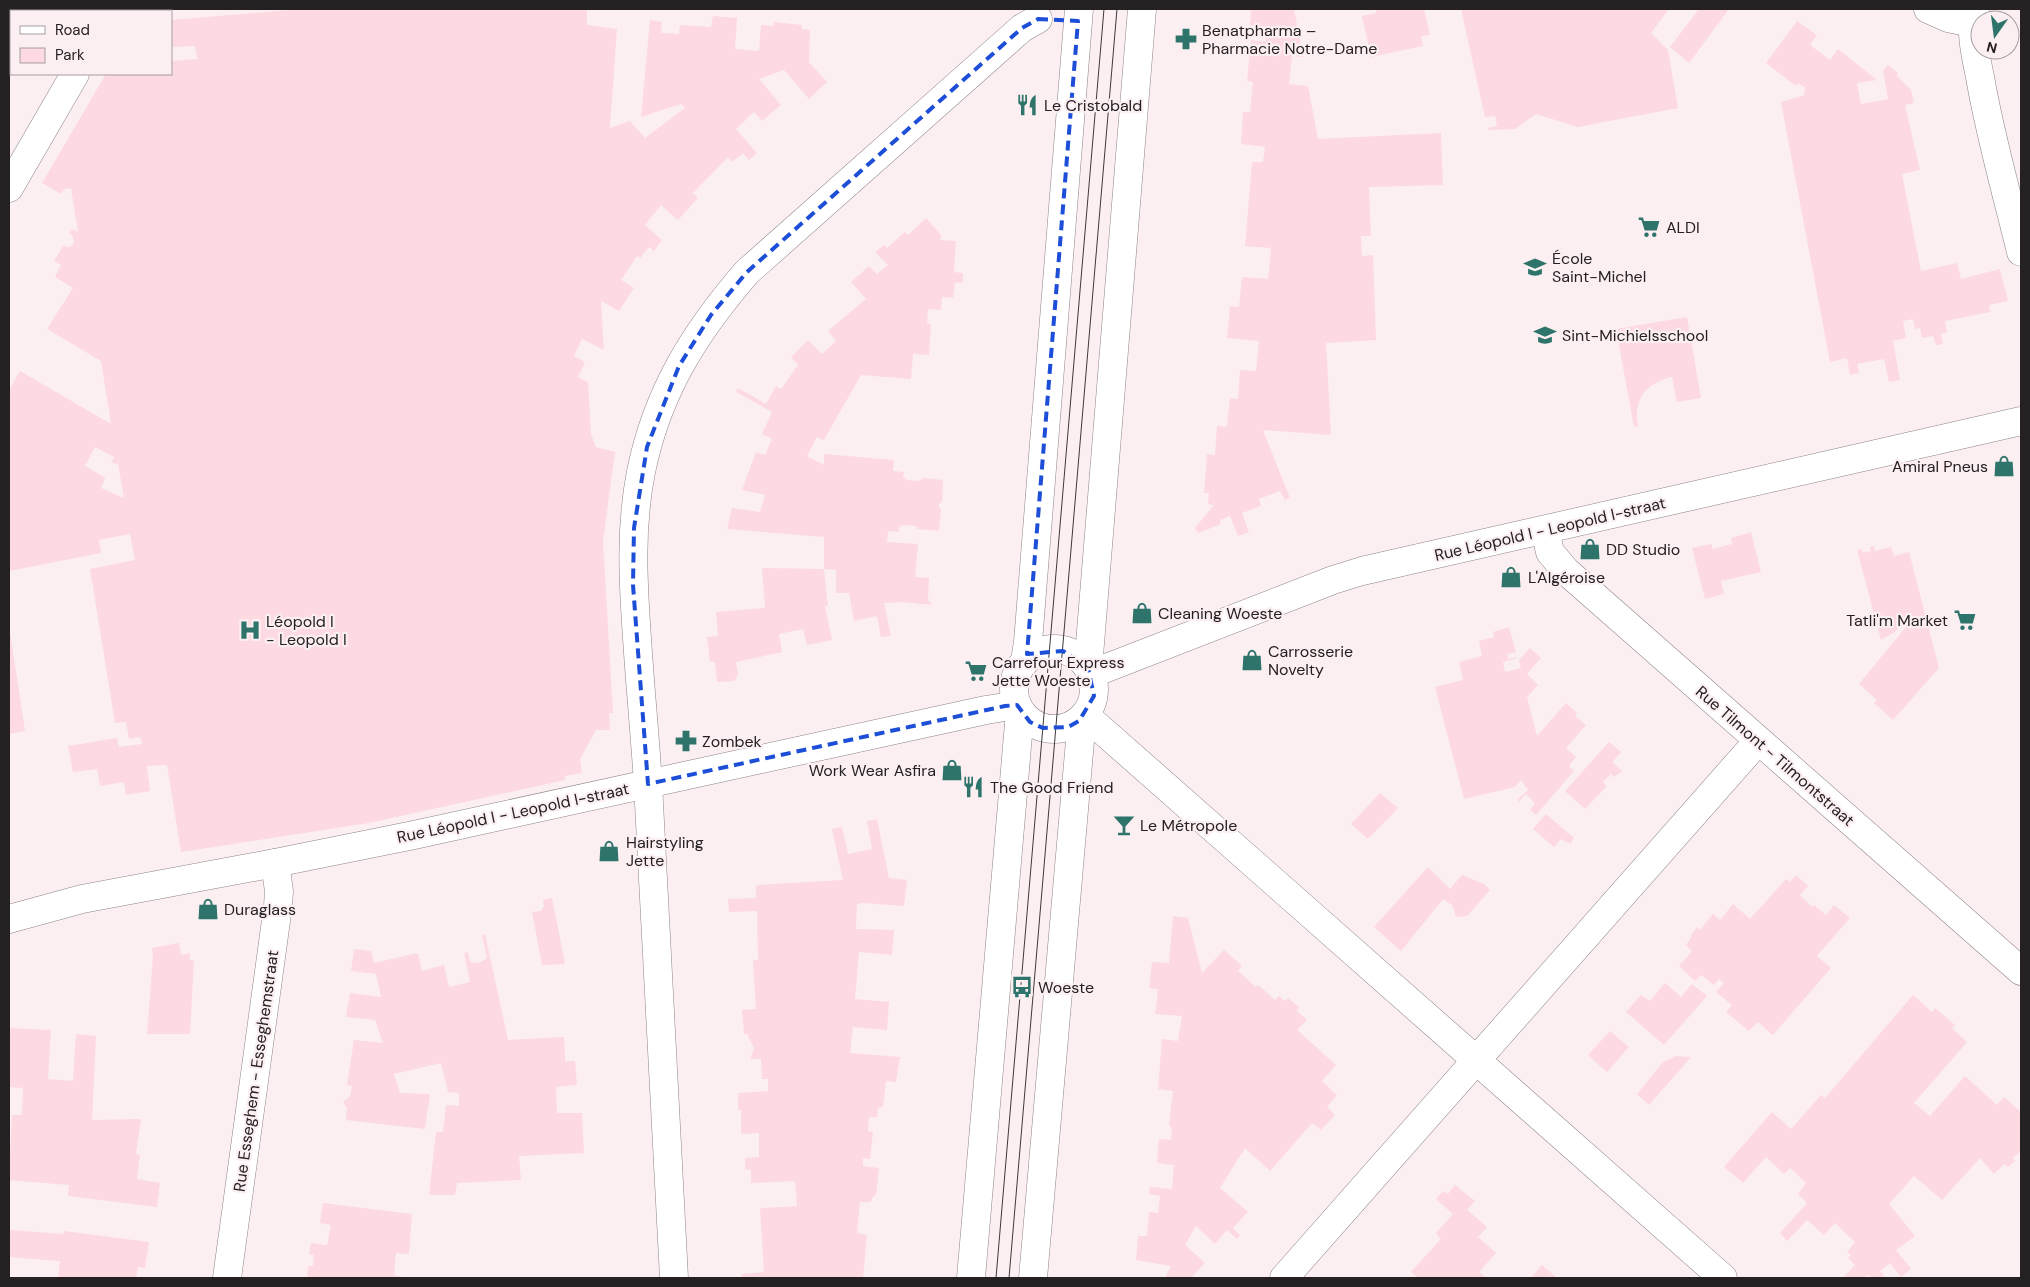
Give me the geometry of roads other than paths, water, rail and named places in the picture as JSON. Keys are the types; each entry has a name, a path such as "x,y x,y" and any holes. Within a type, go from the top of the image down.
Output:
{"street":[{"path":"1033,1278 1082,718 1094,696 1089,671 1142,9"},
{"path":"1928,9 1948,18 1970,16"},
{"path":"674,1278 648,784 633,585 634,528 641,472 647,447 660,409 679,366 711,316 747,272 1022,28 1032,14 1078,15 1025,661"},
{"path":"1976,60 1985,106 2021,252"},
{"path":"9,188 75,75"},
{"name":"Rue Léopold I - Leopold I-straat","path":"1089,671 1347,576 2021,421"},
{"name":"Rue Tilmont - Tilmontstraat","path":"1545,530 1550,552 1566,571 2021,971"},
{"path":"1082,718 1062,728 1044,728 1030,722 1019,708 1014,694 1014,682 1018,671 1025,661 1041,651 1050,649 1072,654 1089,671"},
{"path":"971,1278 1019,708"},
{"name":"Rue Léopold I - Leopold I-straat","path":"9,919 82,899 275,864 986,710 1019,708"},
{"path":"1082,718 1477,1060 1723,1278"},
{"path":"1284,1278 1758,741"},
{"name":"Rue Esseghem - Esseghemstraat","path":"227,1278 278,906 275,864"}],"tram line":[{"path":"996,1278 1104,9"},
{"path":"1009,1278 1117,9"}],"place":[{"name":"Benatpharma – Pharmacie Notre-Dame","path":"1186,39"},
{"name":"Le Cristobald","path":"1027,105"},
{"name":"ALDI","path":"1649,227"},
{"name":"École Saint-Michel","path":"1535,267"},
{"name":"Sint-Michielsschool","path":"1545,335"},
{"name":"Amiral Pneus","path":"2004,466"},
{"name":"DD Studio","path":"1590,549"},
{"name":"L'Algéroise","path":"1511,577"},
{"name":"Cleaning Woeste","path":"1142,613"},
{"name":"Tatli'm Market","path":"1965,620"},
{"name":"Léopold I - Leopold I","path":"250,630"},
{"name":"Carrosserie Novelty","path":"1252,660"},
{"name":"Carrefour Express Jette Woeste","path":"976,671"},
{"name":"Zombek","path":"686,741"},
{"name":"Work Wear Asfira","path":"952,770"},
{"name":"The Good Friend","path":"973,787"},
{"name":"Le Métropole","path":"1124,825"},
{"name":"Hairstyling Jette","path":"609,851"},
{"name":"Duraglass","path":"208,909"},
{"name":"Woeste","path":"1022,987"}]}
